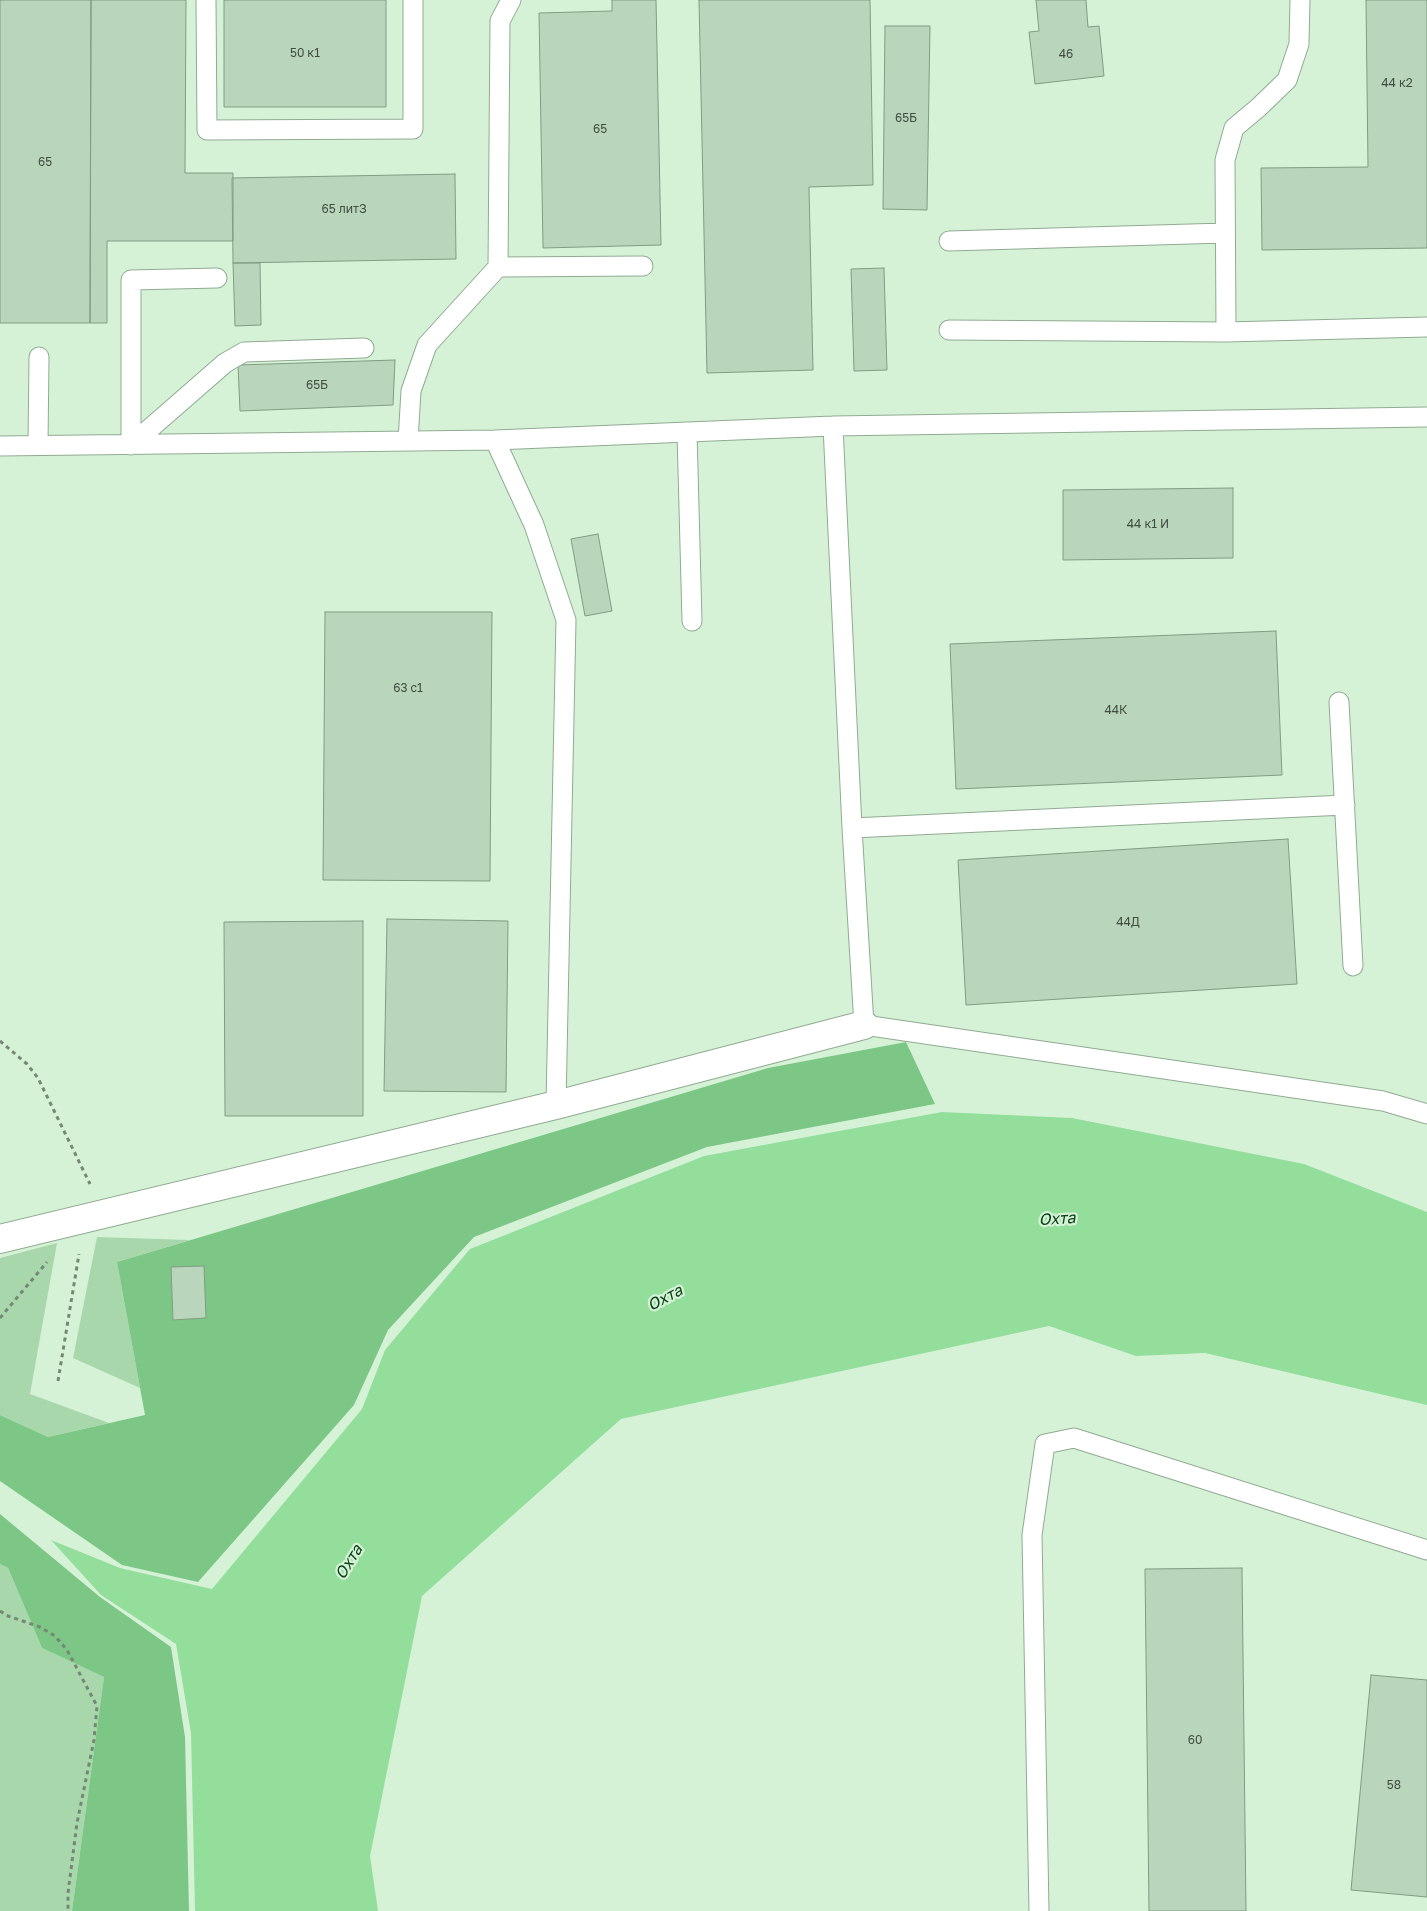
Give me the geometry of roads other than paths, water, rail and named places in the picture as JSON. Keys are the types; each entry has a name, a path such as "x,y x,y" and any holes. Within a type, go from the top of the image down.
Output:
{"street":[{"path":"0,1239 556,1105 864,1025"}],"lane":[{"path":"206,0 207,130 413,129 413,0"},
{"path":"408,441 411,391 427,345 498,267 500,22 511,0"},
{"path":"1226,332 1225,160 1234,128 1258,108 1286,80 1299,44 1300,0"},
{"path":"950,240 1225,233"},
{"path":"498,267 643,266"},
{"path":"131,444 131,280 217,278"},
{"path":"949,330 1226,332 1427,328"},
{"path":"131,444 224,363 244,352 364,348"},
{"path":"38,446 39,357"},
{"path":"0,446 496,440 833,426 1427,417"},
{"path":"833,426 852,828 864,1025 1383,1101 1427,1114"},
{"path":"687,432 692,621"},
{"path":"496,440 534,525 566,620 556,1105"},
{"path":"1339,702 1353,966"},
{"path":"852,828 1345,805"},
{"path":"1039,1911 1032,1535 1045,1444 1074,1438 1427,1550"}],"water":[{"name":"Охта","path":"942,1112 1072,1118 1304,1164 1427,1212 1427,1405 1205,1353 1136,1356 1049,1326 621,1419 422,1596 370,1856 378,1911 195,1911 191,1733 176,1644 101,1595 51,1540 120,1568 212,1589 362,1409 385,1350 470,1249 704,1156"}]}
